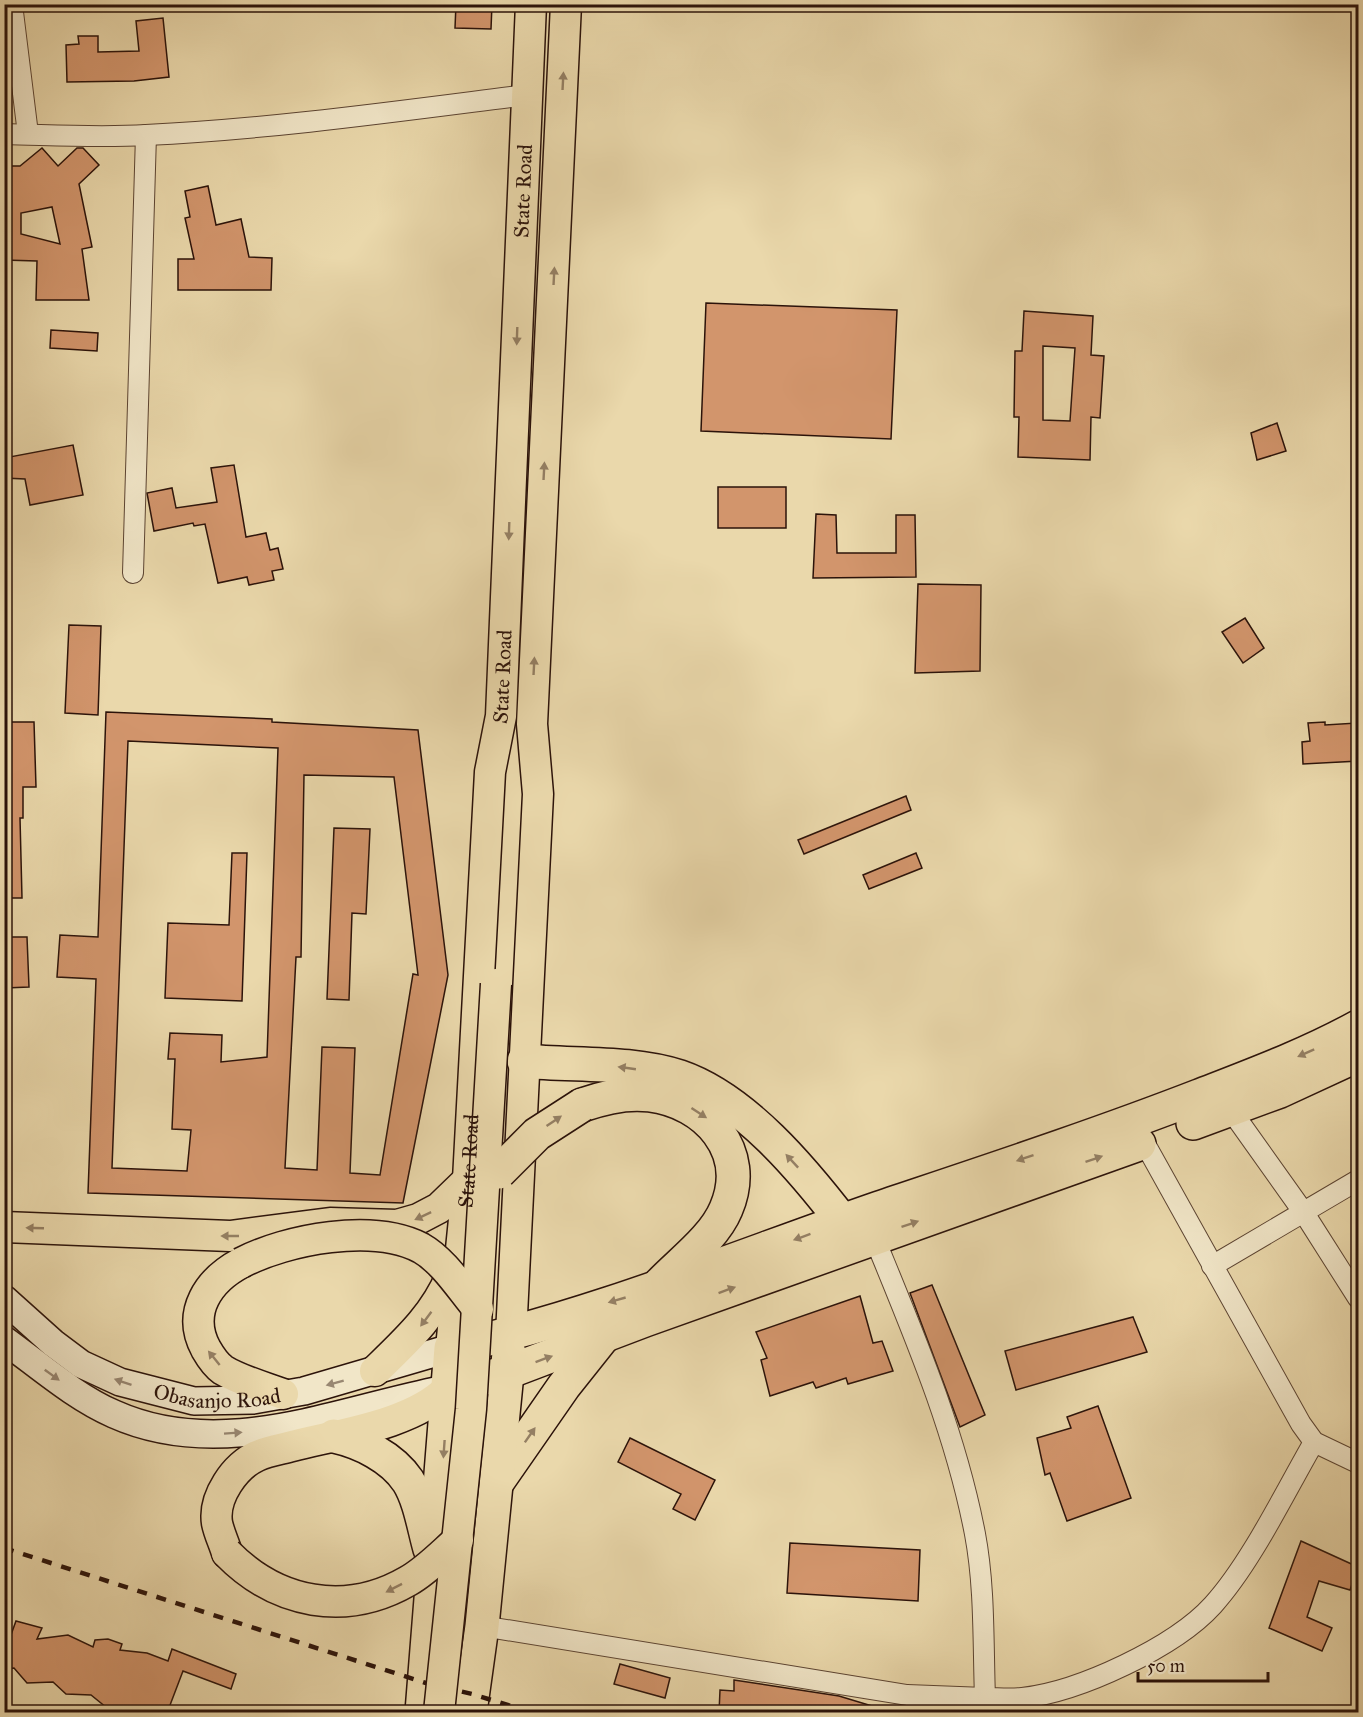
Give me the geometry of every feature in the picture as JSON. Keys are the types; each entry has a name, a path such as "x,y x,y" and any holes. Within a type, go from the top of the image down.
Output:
{"highway":[{"path":"422,1713 452,1348 511,1335 654,1290 1129,1123 1278,1066 1359,1027"},
{"path":"448,1388 508,1372 874,1237 1144,1142 1280,1091 1359,1055"},
{"path":"524,1061 625,1066 680,1077 713,1094 767,1135 812,1182 843,1222"},
{"path":"499,1172 537,1134 582,1105 622,1096 649,1094 668,1099 704,1116 714,1125 730,1154 731,1191 726,1209 717,1226 654,1290"},
{"path":"471,1713 511,1335"},
{"path":"497,1483 564,1386 603,1337"},
{"path":"334,1436 356,1441 383,1457 408,1481 421,1516 435,1570"}],"main road":[{"name":"State Road","path":"452,1348 468,1180 490,772 501,716 531,4"},
{"name":"State Road","path":"511,1335 538,794 532,724 566,4"},
{"path":"454,1713 488,1406 494,1321 503,985 501,716"},
{"path":"439,1713 458,1540 503,985 532,724"},
{"path":"4,1227 230,1236 330,1223 397,1225 418,1219 439,1208 468,1180"},
{"path":"283,1394 222,1369 201,1341 198,1327 199,1309 204,1296 215,1281 258,1254 317,1239 347,1236 403,1241 422,1249 441,1265 478,1309"},
{"path":"375,1371 430,1315 445,1291 461,1248"},
{"name":"Obasanjo Road","path":"4,1299 53,1343 81,1364 120,1382 194,1401 253,1400 283,1394 375,1371 452,1348"},
{"name":"Obasanjo Road","path":"4,1340 79,1394 114,1414 141,1424 179,1432 231,1433 308,1424 448,1388"},
{"path":"448,1388 437,1400 375,1425 257,1456 238,1468 227,1484 217,1521 227,1553 241,1568 286,1593 338,1603 364,1600 410,1580 458,1540"}],"street":[{"path":"12,4 28,134"},
{"path":"4,134 146,135 316,121 527,95"},
{"path":"133,573 146,135"},
{"path":"1230,1109 1304,1213 1359,1298"},
{"path":"1144,1142 1301,1424 1314,1442 1359,1464"},
{"path":"1212,1266 1359,1180"},
{"path":"874,1237 928,1370 955,1446 975,1536 983,1607 985,1698"},
{"path":"482,1626 907,1695 1023,1698 1061,1688 1143,1656 1182,1632 1212,1606 1234,1578 1314,1442"}],"building":[{"path":"456,4 492,4 491,29 455,28"},
{"path":"163,18 169,77 134,81 67,82 66,45 79,44 78,36 98,36 98,52 139,51 136,21"},
{"path":"42,148 58,166 77,148 83,148 99,165 79,184 92,247 82,249 89,300 36,300 37,261 4,260 4,166 20,166","holes":["52,207 60,244 21,234 21,213"]},
{"path":"208,186 216,225 241,219 249,257 272,258 271,290 178,290 178,259 194,259 185,218 190,217 185,191"},
{"path":"706,303 897,310 891,439 701,431"},
{"path":"1024,311 1093,316 1091,355 1104,356 1100,418 1091,417 1090,460 1018,457 1019,417 1014,417 1015,351 1022,351","holes":["1043,346 1075,348 1070,421 1043,420"]},
{"path":"51,330 98,333 97,351 50,348"},
{"path":"1277,423 1286,451 1257,460 1251,433"},
{"path":"73,445 83,495 30,505 25,479 4,478 4,458"},
{"path":"234,465 246,537 266,533 270,550 278,548 283,569 272,571 274,580 249,585 247,577 218,583 205,524 194,526 193,523 154,531 147,493 172,488 176,508 217,502 211,468"},
{"path":"718,487 786,487 786,528 718,528"},
{"path":"816,514 836,515 837,553 896,553 896,515 915,515 916,577 813,578"},
{"path":"918,584 981,585 980,671 915,673"},
{"path":"1245,618 1264,648 1243,663 1222,632"},
{"path":"69,625 101,626 98,715 65,713"},
{"path":"106,712 272,719 272,722 418,730 448,975 403,1203 88,1193 96,979 57,977 60,935 98,937","holes":["128,741 278,748 267,1057 221,1062 222,1035 170,1033 168,1059 175,1059 172,1129 191,1130 187,1171 112,1168","304,775 394,777 418,975 413,974 380,1175 350,1173 355,1048 322,1047 317,1170 285,1168 296,957 301,957"]},
{"path":"9,722 34,722 36,787 23,787 23,818 20,818 22,898 4,898 4,792 11,792"},
{"path":"1325,722 1325,725 1357,723 1359,761 1303,764 1302,742 1310,741 1308,723"},
{"path":"906,796 911,810 804,854 798,840"},
{"path":"334,828 370,829 366,914 352,913 349,1000 327,999"},
{"path":"232,853 247,853 242,1001 165,998 168,923 229,925"},
{"path":"916,853 922,868 869,889 863,875"},
{"path":"4,937 27,937 29,987 5,988"},
{"path":"932,1285 985,1415 960,1427 910,1293"},
{"path":"860,1296 873,1343 882,1341 893,1371 848,1384 846,1378 816,1388 813,1382 770,1396 761,1360 767,1358 756,1332"},
{"path":"1133,1317 1147,1352 1016,1390 1005,1351"},
{"path":"1098,1406 1131,1498 1067,1521 1050,1473 1045,1475 1037,1438 1071,1428 1067,1417"},
{"path":"630,1438 715,1480 695,1520 673,1509 681,1494 618,1462"},
{"path":"1301,1541 1358,1567 1350,1590 1319,1581 1307,1617 1332,1628 1322,1651 1269,1628"},
{"path":"790,1543 920,1550 918,1601 787,1593"},
{"path":"16,1621 42,1628 37,1639 68,1635 93,1647 95,1640 108,1639 122,1644 120,1650 147,1653 168,1661 172,1649 236,1674 231,1689 183,1671 167,1713 137,1713 133,1708 112,1712 91,1695 66,1694 53,1682 27,1683 14,1668 4,1669 4,1654"},
{"path":"620,1664 670,1678 665,1698 614,1684"},
{"path":"734,1680 839,1696 882,1709 881,1713 719,1713 720,1690 734,1691"}],"railway":[{"path":"4,1548 426,1683 531,1712"}]}
